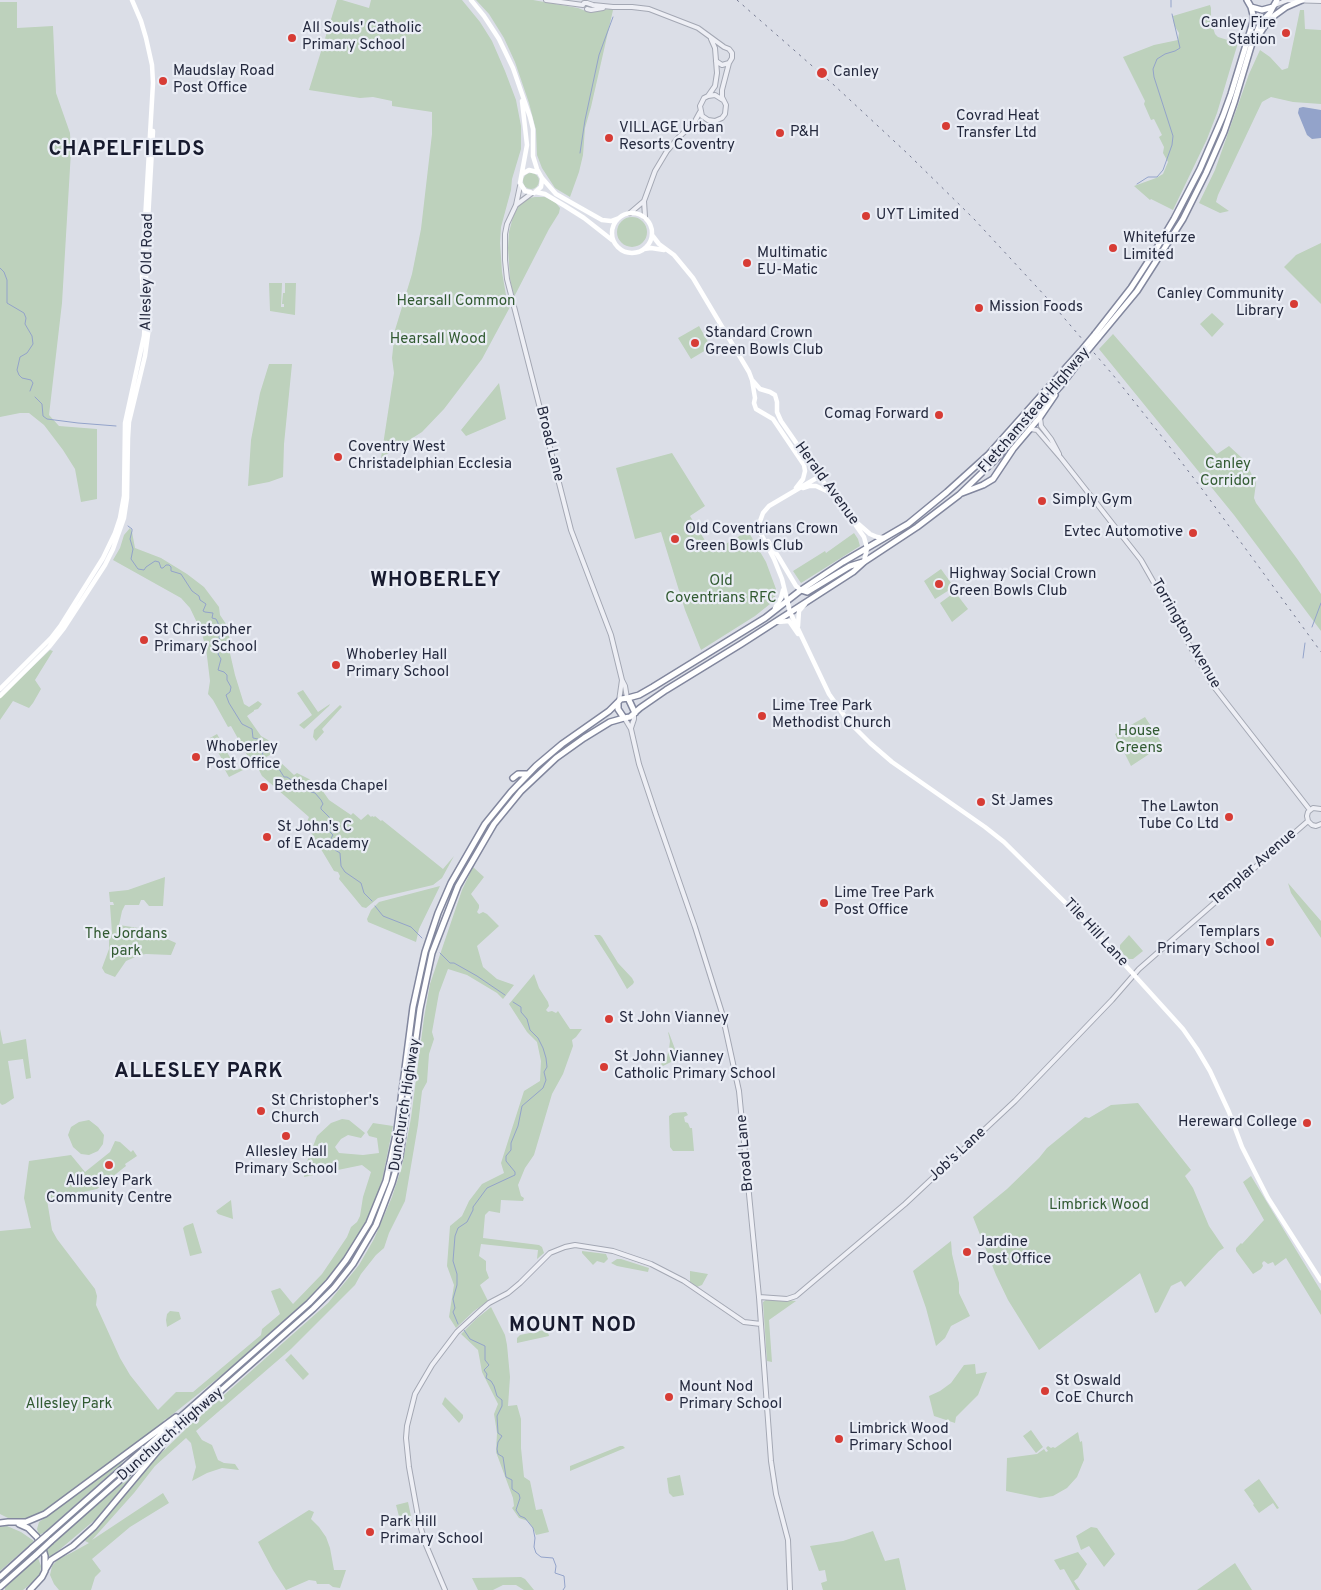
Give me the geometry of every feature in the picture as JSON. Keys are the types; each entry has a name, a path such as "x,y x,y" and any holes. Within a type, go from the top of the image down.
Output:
{"highway":[{"path":"1246,63 1259,33 1268,21 1286,7 1302,0"},
{"path":"1249,4 1262,10 1275,4"},
{"name":"Fletchamstead Highway","path":"1097,336 1151,257 1174,219 1200,169 1231,94 1253,22 1253,15 1249,4"},
{"name":"Fletchamstead Highway","path":"619,701 639,695 766,618 801,590 843,562 908,524 977,466 1008,435 1137,292 1184,219 1224,132 1257,30 1275,4"},
{"name":"Fletchamstead Highway","path":"634,713 666,690 853,572 864,562 917,527 959,494 1013,440 1062,384 1082,354"},
{"path":"959,494 993,479 1013,449 1051,402 1062,384"},
{"path":"801,590 807,592 850,566 864,562"},
{"path":"627,698 634,713"},
{"path":"619,701 618,709 624,719"},
{"name":"Dunchurch Highway","path":"0,1577 316,1296 346,1260 369,1223 386,1181 392,1155 413,1006 425,952 451,883 485,824 511,792 550,753 610,711 619,701"},
{"name":"Dunchurch Highway","path":"0,1587 313,1309 334,1288 357,1258 376,1225 400,1156 420,1009 435,946 458,886 494,824 521,791 556,758 584,738 610,722 624,719 634,713"},
{"path":"514,778 518,774 528,774"},
{"path":"0,1522 26,1522 48,1512 186,1409 193,1406"},
{"path":"30,1590 42,1577 51,1560 73,1546 94,1527 158,1452 164,1442"},
{"path":"16,1522 33,1532 40,1542 45,1556 45,1570"}],"main road":[{"name":"Allesley Old Road","path":"0,689 61,625 99,565 118,526 124,496 125,423 144,336 145,320 142,277 153,129 151,58 141,21 132,0"},
{"path":"471,0 499,39 512,68 520,90 532,124 533,156 538,173 556,194 606,221 630,212 641,214 650,224 652,235 648,245 643,249 636,252 628,252 620,248 584,218 565,206 545,194 525,191 520,186 520,176 527,145 520,90"},
{"path":"520,176 529,170 538,173"},
{"path":"533,193 541,187 542,178"},
{"path":"613,241 613,228 618,218"},
{"name":"Allesley Old Road","path":"0,696 64,628 105,565 116,542 124,518 128,498 129,422 150,320 146,277 146,226"},
{"name":"Herald Avenue","path":"652,235 659,244 679,261 693,278 743,360 752,380 756,409 773,419 804,465 803,479 792,492"},
{"path":"643,249 660,248 668,251"},
{"name":"Herald Avenue","path":"752,380 757,386 770,392 776,398 776,408 781,421 831,494 864,537 867,548"},
{"path":"755,398 760,393 766,391"},
{"path":"766,414 773,412 776,408"},
{"path":"801,590 796,586 778,556 759,530 760,518 768,506 820,476"},
{"path":"792,492 809,486 816,486 831,494"},
{"path":"847,513 867,532 877,538 886,538"},
{"name":"Tile Hill Lane","path":"759,530 774,559 790,612 829,694 841,712 860,733 904,771 1004,842 1086,922 1186,1033 1219,1087 1242,1147 1268,1198 1321,1281"},
{"path":"864,562 867,548"},
{"path":"766,618 782,598 784,588"},
{"path":"798,628 799,611 814,597"},
{"name":"Tile Hill Lane","path":"772,624 789,621 804,641"}],"street":[{"path":"546,0 586,2 613,7"},
{"path":"1275,4 1287,0 1321,1"},
{"path":"586,2 584,8 591,10 613,7 632,7 649,10 693,26 730,49 732,58 723,85 722,94 726,108 722,118 715,121 706,119 690,127"},
{"path":"645,217 644,201 662,158 697,120 701,102 713,90 717,70 713,42 708,35"},
{"path":"715,53 718,49 724,47"},
{"path":"715,59 722,64 729,63"},
{"path":"708,96 715,95 723,100"},
{"path":"700,112 706,119"},
{"name":"Broad Lane","path":"520,186 516,205 507,224 504,241 505,270 571,530 611,635 627,698"},
{"path":"516,205 533,193"},
{"path":"630,212 644,201"},
{"name":"Torrington Avenue","path":"1040,416 1041,426 1051,439 1061,458"},
{"name":"Torrington Avenue","path":"1030,429 1037,430 1061,458 1141,560 1213,685 1310,810"},
{"name":"Broad Lane","path":"619,701 622,680"},
{"name":"Broad Lane","path":"631,729 634,713"},
{"name":"Broad Lane","path":"624,719 631,729 656,815 696,927 722,1013 733,1058 743,1122 759,1297 771,1461 776,1494 788,1545 790,1590"},
{"path":"1321,809 1315,808 1310,810 1307,816 1308,821 1314,825 1321,824"},
{"name":"Templar Avenue","path":"1134,975 1308,821"},
{"name":"Job's Lane","path":"759,1297 787,1298 796,1296 905,1204 1015,1101 1134,975"},
{"path":"445,1590 426,1545 409,1467 406,1434 412,1403 417,1389 438,1355 462,1326 489,1303 502,1297 520,1283 550,1253 575,1245 613,1251 651,1264 689,1284 744,1322 761,1324"}],"green space":[{"name":"Hearsall Common","path":"337,0 369,8 371,0 462,0 480,22 492,41 516,100 521,126 521,149 501,227 500,243 502,272 510,307 482,359 444,409 422,432 381,458 394,373 392,358 395,330 412,274 421,229 432,134 432,112 392,106 392,101 373,97 360,98 309,90"},
{"path":"476,0 533,0 578,8 588,12 613,10 585,128 583,155 570,197 555,188 542,168 537,155 536,130 515,62 504,38 489,14"},
{"path":"0,2 17,2 17,28 53,26 56,93 70,133 71,151 62,303 49,415 59,426 97,429 97,499 81,502 75,469 44,425 29,413 0,417"},
{"path":"1210,5 1211,21 1215,34 1218,37 1237,43 1237,46 1217,113 1207,139 1173,210 1150,200 1134,186 1163,174 1168,162 1163,153 1164,147 1159,137 1162,135 1154,119 1151,120 1144,104 1145,101 1123,57 1154,45 1178,40 1179,33 1174,25 1173,16"},
{"path":"1300,10 1304,10 1305,29 1321,30 1321,104 1293,102 1271,97 1262,102 1218,195 1216,202 1229,211 1220,213 1199,203 1215,170 1249,74 1260,50 1270,57 1282,70 1288,68"},
{"path":"528,173 534,173 539,178 537,187 528,189 523,184 523,178"},
{"name":"Hearsall Common","path":"545,197 555,202 560,208 559,213 514,297 510,279 509,232 519,205 529,198"},
{"path":"632,217 643,221 647,232 643,243 632,247 621,243 617,232 621,221"},
{"path":"1321,243 1321,304 1284,267 1296,255"},
{"path":"269,283 282,283 281,307 284,307 284,304 282,304 285,283 296,283 295,315 270,311"},
{"path":"1212,313 1224,324 1212,337 1200,324"},
{"name":"Standard Crown Green Bowls Club","path":"699,326 711,347 691,359 678,338"},
{"name":"Canley Corridor","path":"1113,334 1217,454 1229,446 1242,458 1246,459 1256,483 1254,498 1256,503 1321,594 1321,631 1234,515 1099,349"},
{"path":"269,364 292,364 284,444 283,477 248,486 251,440 260,393"},
{"path":"499,383 506,419 466,436 461,430"},
{"name":"Old Coventrians RFC","path":"672,453 705,506 690,516 712,552 748,531 766,562 776,589 775,597 770,604 755,616 701,650 685,610 661,532 635,539 616,468"},
{"path":"130,528 135,548 161,558 187,574 204,587 219,607 220,615 226,624 224,627 233,644 229,649 244,704 249,707 258,701 262,704 247,716 261,736 268,740 276,751 252,766 231,726 228,727 208,694 210,681 206,648 201,631 190,608 181,598 113,560 120,548 124,535"},
{"path":"854,533 860,546 801,583 793,571 825,551 826,553"},
{"name":"Highway Social Crown Green Bowls Club","path":"941,569 954,587 935,599 924,581"},
{"name":"Highway Social Crown Green Bowls Club","path":"955,592 968,609 952,622 940,603"},
{"path":"50,650 53,651 35,680 41,689 33,703 29,708 13,701 0,720 0,698"},
{"path":"303,690 318,712 330,704 304,729 299,725 312,715 297,693"},
{"path":"340,705 342,707 322,729 324,732 316,741 313,737 314,730"},
{"name":"House Greens","path":"1145,717 1163,745 1131,766 1115,734"},
{"path":"217,734 237,770 245,766 247,768 229,777 221,763 223,761 210,738"},
{"path":"278,760 294,775 297,773 317,783 329,800 351,815 353,813 361,820 368,814 371,817 375,816 382,820 443,869 454,856 442,878 433,885 378,898 366,908 362,907 339,879 338,872 334,871 306,824 309,817 262,776 259,770"},
{"path":"473,867 484,877 471,894 479,905 477,912 479,914 483,912 487,914 499,926 477,946 483,967 497,979 514,985 503,999 497,993 467,975 448,969 439,993 432,1032 434,1039 429,1054 427,1082 422,1091 405,1201 389,1233 384,1248 361,1274 355,1285 291,1349 196,1431 202,1440 212,1445 218,1460 224,1463 235,1464 239,1470 222,1468 192,1481 196,1467 191,1443 186,1438 155,1466 134,1493 92,1540 163,1493 169,1503 130,1527 92,1559 101,1571 95,1577 91,1590 59,1590 50,1575 52,1566 58,1559 89,1543 85,1541 88,1535 101,1523 152,1462 189,1426 328,1303 359,1265 374,1239 392,1197 402,1166 411,1118 430,984 462,890"},
{"name":"The Jordans park","path":"165,877 163,906 149,906 144,900 141,900 139,905 125,905 119,925 145,929 176,943 171,955 140,955 126,961 115,977 105,973 102,968 109,949 109,940 112,933 110,905 114,905 113,902 110,902 109,892 128,890"},
{"path":"1288,883 1321,921 1321,938 1291,893"},
{"path":"440,886 419,929 416,942 368,922 367,919 371,910 379,902"},
{"path":"594,935 602,937 618,963 632,978 634,982 627,989 612,963"},
{"path":"1129,935 1143,951 1133,959 1127,959 1120,949 1120,945"},
{"path":"534,974 539,988 548,1002 549,1006 546,1010 556,1013 558,1011 570,1029 582,1029 572,1040 573,1046 563,1074 552,1094 534,1155 525,1168 518,1185 521,1196 524,1198 523,1201 501,1200 500,1213 489,1211 485,1215 483,1238 539,1245 544,1253 537,1259 538,1250 481,1244 479,1256 486,1261 486,1270 489,1278 480,1285 488,1301 456,1328 449,1317 454,1285 447,1266 450,1226 462,1216 469,1201 482,1184 504,1173 501,1163 524,1091 540,1081 541,1061 537,1042 527,1032 509,1004"},
{"path":"0,1029 3,1044 26,1039 31,1078 26,1079 23,1059 8,1061 14,1098 2,1105 0,1103"},
{"path":"668,1032 678,1057 663,1066 661,1064 667,1057 669,1049"},
{"name":"Limbrick Wood","path":"1138,1103 1191,1170 1185,1176 1193,1188 1209,1226 1224,1248 1185,1287 1181,1281 1171,1286 1158,1312 1155,1313 1140,1273 1039,1350 1008,1300 973,1217 1007,1189 1047,1148 1085,1117 1089,1118 1111,1105"},
{"path":"686,1112 688,1115 684,1117 685,1122 692,1128 694,1151 673,1151 670,1147 669,1116 673,1113"},
{"name":"Allesley Park","path":"342,1119 349,1120 365,1133 361,1138 348,1135 341,1139 335,1147 339,1153 363,1155 379,1153 377,1138 369,1136 367,1132 373,1123 393,1126 382,1181 370,1213 361,1233 331,1276 313,1296 242,1359 164,1420 162,1425 104,1469 97,1471 83,1484 45,1511 24,1521 10,1519 0,1514 0,1231 31,1228 24,1198 29,1161 71,1155 85,1172 110,1152 115,1141 120,1142 131,1152 133,1150 137,1156 97,1189 47,1200 52,1230 95,1289 97,1296 96,1305 120,1358 130,1375 158,1410 176,1392 193,1392 261,1335 262,1329 280,1314 271,1291 280,1288 293,1304 322,1274 347,1237 351,1227 357,1222 371,1172 362,1165 304,1177 305,1167 317,1136 331,1123"},
{"path":"89,1120 104,1135 103,1144 98,1151 89,1155 81,1154 73,1147 68,1135 71,1127 79,1122"},
{"path":"1251,1176 1321,1291 1321,1315 1286,1258 1275,1266 1273,1262 1268,1264 1264,1261 1261,1269 1253,1274 1236,1251 1236,1248 1264,1220 1243,1182"},
{"path":"231,1200 233,1219 218,1214 216,1211"},
{"path":"193,1223 202,1253 190,1256 183,1228"},
{"path":"951,1241 959,1283 959,1293 970,1316 951,1326 945,1338 936,1346 926,1308 913,1271"},
{"path":"582,1251 606,1254 608,1259 604,1263 597,1261 593,1265"},
{"path":"617,1259 649,1268 648,1272 611,1263"},
{"path":"690,1271 708,1274 702,1285 697,1287 690,1282"},
{"path":"769,1299 796,1301 769,1320 772,1362 767,1361 763,1302"},
{"path":"491,1307 505,1335 507,1345 510,1377 508,1406 517,1405 521,1419 524,1477 530,1481 536,1510 542,1509 549,1532 536,1535 528,1521 519,1518 512,1508 514,1506 513,1498 496,1452 497,1433 494,1414 498,1404 482,1372 478,1350 461,1334"},
{"path":"170,1311 179,1312 181,1319 167,1327 167,1314"},
{"path":"544,1330 548,1332 549,1336 517,1343 517,1338 520,1335"},
{"path":"291,1354 309,1374 303,1380 285,1360"},
{"path":"975,1364 976,1374 987,1372 978,1395 956,1417 955,1423 934,1416 929,1396 951,1383 964,1365"},
{"path":"445,1397 463,1415 459,1423 442,1404"},
{"path":"1031,1430 1043,1447 1036,1453 1023,1436"},
{"path":"1078,1432 1080,1442 1082,1441 1084,1460 1077,1477 1067,1488 1053,1496 1040,1498 1006,1491 1007,1458 1037,1454 1044,1449 1046,1452 1048,1451 1046,1448 1048,1446 1055,1448"},
{"path":"620,1446 625,1448 570,1471 570,1466"},
{"path":"126,1458 45,1532 39,1535 37,1529 39,1522"},
{"path":"680,1475 684,1495 673,1497 669,1493 667,1478"},
{"path":"131,1476 134,1478 96,1519 52,1556 47,1556 46,1551 51,1544"},
{"path":"1259,1479 1279,1508 1277,1509 1273,1503 1259,1513 1253,1505 1244,1490"},
{"path":"408,1502 412,1521 401,1524 396,1505"},
{"path":"309,1510 314,1512 311,1519 326,1537 334,1570 346,1570 340,1588 329,1584 317,1584 316,1581 309,1580 286,1590 258,1542"},
{"path":"7,1526 21,1532 34,1541 0,1571 0,1527"},
{"path":"1091,1527 1097,1528 1115,1554 1104,1567 1089,1546 1081,1550 1076,1536"},
{"path":"873,1531 885,1561 899,1558 906,1590 823,1590 821,1583 827,1581 825,1570 819,1571 810,1546 843,1541"},
{"path":"1078,1552 1087,1564 1074,1581 1080,1590 1076,1590 1064,1569 1060,1570 1054,1560"},
{"path":"38,1558 41,1566 40,1574 34,1581 23,1590 5,1590 5,1587 13,1579"},
{"path":"1235,1563 1252,1590 1197,1590"},
{"path":"521,1577 534,1590 524,1590 516,1585 503,1585 493,1590 478,1590 472,1578"}],"water":[{"path":"1299,108 1321,110 1321,138 1312,139 1307,135 1298,113"}],"waterway":[{"path":"1171,0 1171,7"},
{"path":"1137,184 1148,177 1157,177 1163,170 1172,145 1173,136 1153,69 1157,59 1180,48 1172,14"},
{"path":"580,153 599,55 613,17"},
{"path":"0,268 7,280 7,303 24,313 26,318 25,324 32,336 33,344 27,353 20,357 17,370 22,378 31,380 33,383 30,391"},
{"path":"35,397 42,404 43,416 47,419 116,426"},
{"path":"128,526 132,529 130,539 133,549 131,559 138,569 144,570 155,561 159,562 161,568 169,565 171,571 181,574 192,591 206,604 203,611 213,613 212,618 216,619 218,623 220,648 218,654 221,659 218,670 227,675 227,680 231,687 230,692 226,695 242,724 252,729 253,738 258,739 264,746 262,750 263,756"},
{"path":"1312,627 1321,603"},
{"path":"1303,658 1305,643"},
{"path":"271,768 276,767 284,777 315,793 321,800 323,804 321,809 336,824 329,831 333,835 330,840 335,850 340,853 341,866 345,872 361,883 364,893 372,901"},
{"path":"375,906 383,916 411,927 422,938"},
{"path":"440,953 450,963 454,963 477,976 505,995"},
{"path":"458,1324 453,1312 455,1308 453,1299 457,1285 457,1274 453,1261 455,1236 458,1228 467,1222 473,1207 487,1188 515,1175 515,1172 506,1161 506,1156 511,1150 511,1143 518,1126 522,1106 543,1088 546,1080 544,1072 547,1067 543,1048 538,1038 530,1030 527,1019 521,1012 521,1007 513,1002"},
{"path":"464,1330 470,1339 485,1346 485,1360 489,1365 484,1370 487,1374 486,1378 491,1381 497,1396 502,1400 502,1406 497,1416 498,1433 502,1436 498,1442 497,1449 498,1454 503,1457 506,1477 512,1480 512,1489 519,1494 520,1498 516,1510 533,1528 536,1553 541,1557 553,1558 556,1566 555,1573 564,1576 565,1587 563,1590"}],"railway":[{"path":"737,0 835,86 908,154 974,219 1047,298 1156,429 1321,652"}],"place":[{"name":"Canley Fire Station","path":"1286,33"},
{"name":"All Souls' Catholic Primary School","path":"292,38"},
{"name":"Canley","path":"822,73"},
{"name":"Maudslay Road Post Office","path":"163,81"},
{"name":"Covrad Heat Transfer Ltd","path":"946,126"},
{"name":"P&H","path":"780,133"},
{"name":"VILLAGE Urban Resorts Coventry","path":"609,138"},
{"name":"UYT Limited","path":"866,216"},
{"name":"Whitefurze Limited","path":"1113,248"},
{"name":"Multimatic EU-Matic","path":"747,263"},
{"name":"Canley Community Library","path":"1294,304"},
{"name":"Mission Foods","path":"979,308"},
{"name":"Standard Crown Green Bowls Club","path":"695,343"},
{"name":"Comag Forward","path":"939,415"},
{"name":"Coventry West Christadelphian Ecclesia","path":"338,457"},
{"name":"Simply Gym","path":"1042,501"},
{"name":"Evtec Automotive","path":"1193,533"},
{"name":"Old Coventrians Crown Green Bowls Club","path":"675,539"},
{"name":"Highway Social Crown Green Bowls Club","path":"939,584"},
{"name":"St Christopher Primary School","path":"144,640"},
{"name":"Whoberley Hall Primary School","path":"336,665"},
{"name":"Lime Tree Park Methodist Church","path":"762,716"},
{"name":"Whoberley Post Office","path":"196,757"},
{"name":"Bethesda Chapel","path":"264,787"},
{"name":"St James","path":"981,802"},
{"name":"The Lawton Tube Co Ltd","path":"1229,817"},
{"name":"St John's C of E Academy","path":"267,837"},
{"name":"Lime Tree Park Post Office","path":"824,903"},
{"name":"Templars Primary School","path":"1270,942"},
{"name":"St John Vianney","path":"609,1019"},
{"name":"St John Vianney Catholic Primary School","path":"604,1067"},
{"name":"St Christopher's Church","path":"261,1111"},
{"name":"Hereward College","path":"1307,1123"},
{"name":"Allesley Hall Primary School","path":"286,1136"},
{"name":"Allesley Park Community Centre","path":"109,1165"},
{"name":"Jardine Post Office","path":"967,1252"},
{"name":"St Oswald CoE Church","path":"1045,1391"},
{"name":"Mount Nod Primary School","path":"669,1397"},
{"name":"Limbrick Wood Primary School","path":"839,1439"},
{"name":"Park Hill Primary School","path":"370,1532"}],"district":[{"name":"CHAPELFIELDS","path":"127,151"},
{"name":"WHOBERLEY","path":"436,582"},
{"name":"ALLESLEY PARK","path":"199,1073"},
{"name":"MOUNT NOD","path":"573,1327"}],"park label":[{"name":"Hearsall Wood","path":"438,340"}]}
